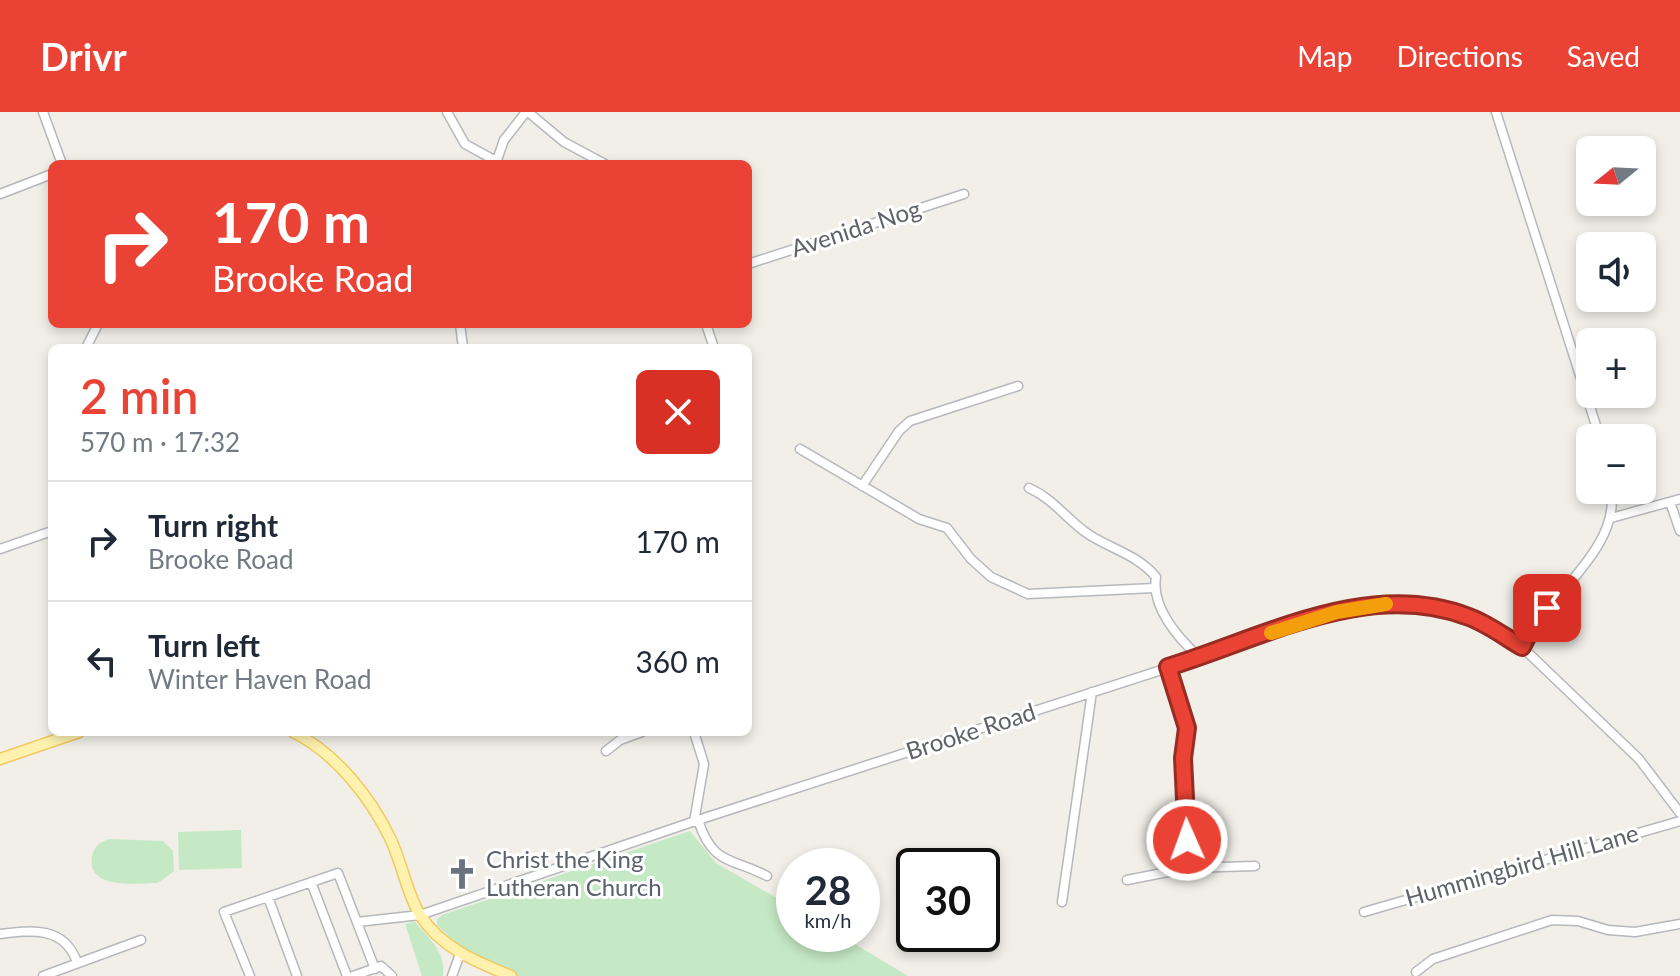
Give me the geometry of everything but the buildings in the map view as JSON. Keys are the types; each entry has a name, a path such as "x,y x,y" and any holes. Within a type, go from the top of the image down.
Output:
{"main road":[{"path":"0,759 67,736"},
{"path":"298,736 338,765 363,794 390,839 420,915 460,954 511,976"}],"street":[{"path":"43,112 61,160"},
{"path":"447,112 465,144 493,160"},
{"path":"497,160 504,140 527,112 564,142 598,160"},
{"path":"1496,112 1596,424"},
{"path":"0,194 48,176"},
{"name":"Avenida Nog","path":"752,263 964,194"},
{"path":"862,486 899,431 910,421 1018,386"},
{"path":"800,449 919,519 947,528 971,559 1016,591 1028,594 1154,588"},
{"path":"1029,488 1051,499 1092,537 1145,564 1156,577 1154,588 1174,631 1199,657"},
{"path":"1611,518 1680,499"},
{"path":"1670,502 1680,531"},
{"path":"1522,647 1534,623 1579,572 1611,518 1611,504"},
{"path":"0,549 48,532"},
{"name":"Brooke Road","path":"357,922 420,915 696,821 1337,612 1381,604 1408,604 1468,617 1522,647 1639,759 1680,813"},
{"path":"1168,667 1187,728 1183,758 1188,868"},
{"path":"1062,902 1092,692"},
{"path":"606,751 631,736"},
{"path":"695,736 704,764 696,821 705,840 724,860 767,876"},
{"name":"Hummingbird Hill Lane","path":"1364,912 1680,821"},
{"path":"1127,880 1188,868 1255,866"},
{"path":"250,976 224,912 338,873 375,969"},
{"path":"311,882 350,976 381,966 392,976"},
{"path":"268,897 297,976"},
{"path":"1416,972 1433,959 1552,920 1578,921 1608,930 1635,932 1680,924"},
{"path":"0,934 34,930 59,936 72,948 77,962"},
{"path":"43,976 141,940"},
{"path":"452,976 460,954"}],"green space":[{"path":"241,830 242,868 179,870 178,832"},
{"path":"690,831 716,863 776,898 776,952 868,952 908,976 516,976 460,947 437,925 437,919"},
{"path":"109,839 163,841 173,851 174,871 158,883 127,884 105,880 92,867 92,856 98,845"},
{"path":"415,922 439,953 443,976 422,976 405,924"}],"slow traffic":[{"path":"1271,633 1356,607 1386,604"}],"place":[{"name":"Christ the King Lutheran Church","path":"462,874"}],"route":[{"path":"1187,840 1183,758 1187,728 1168,667 1337,612 1381,604 1408,604 1468,617 1522,647 1534,623 1547,608"}]}
